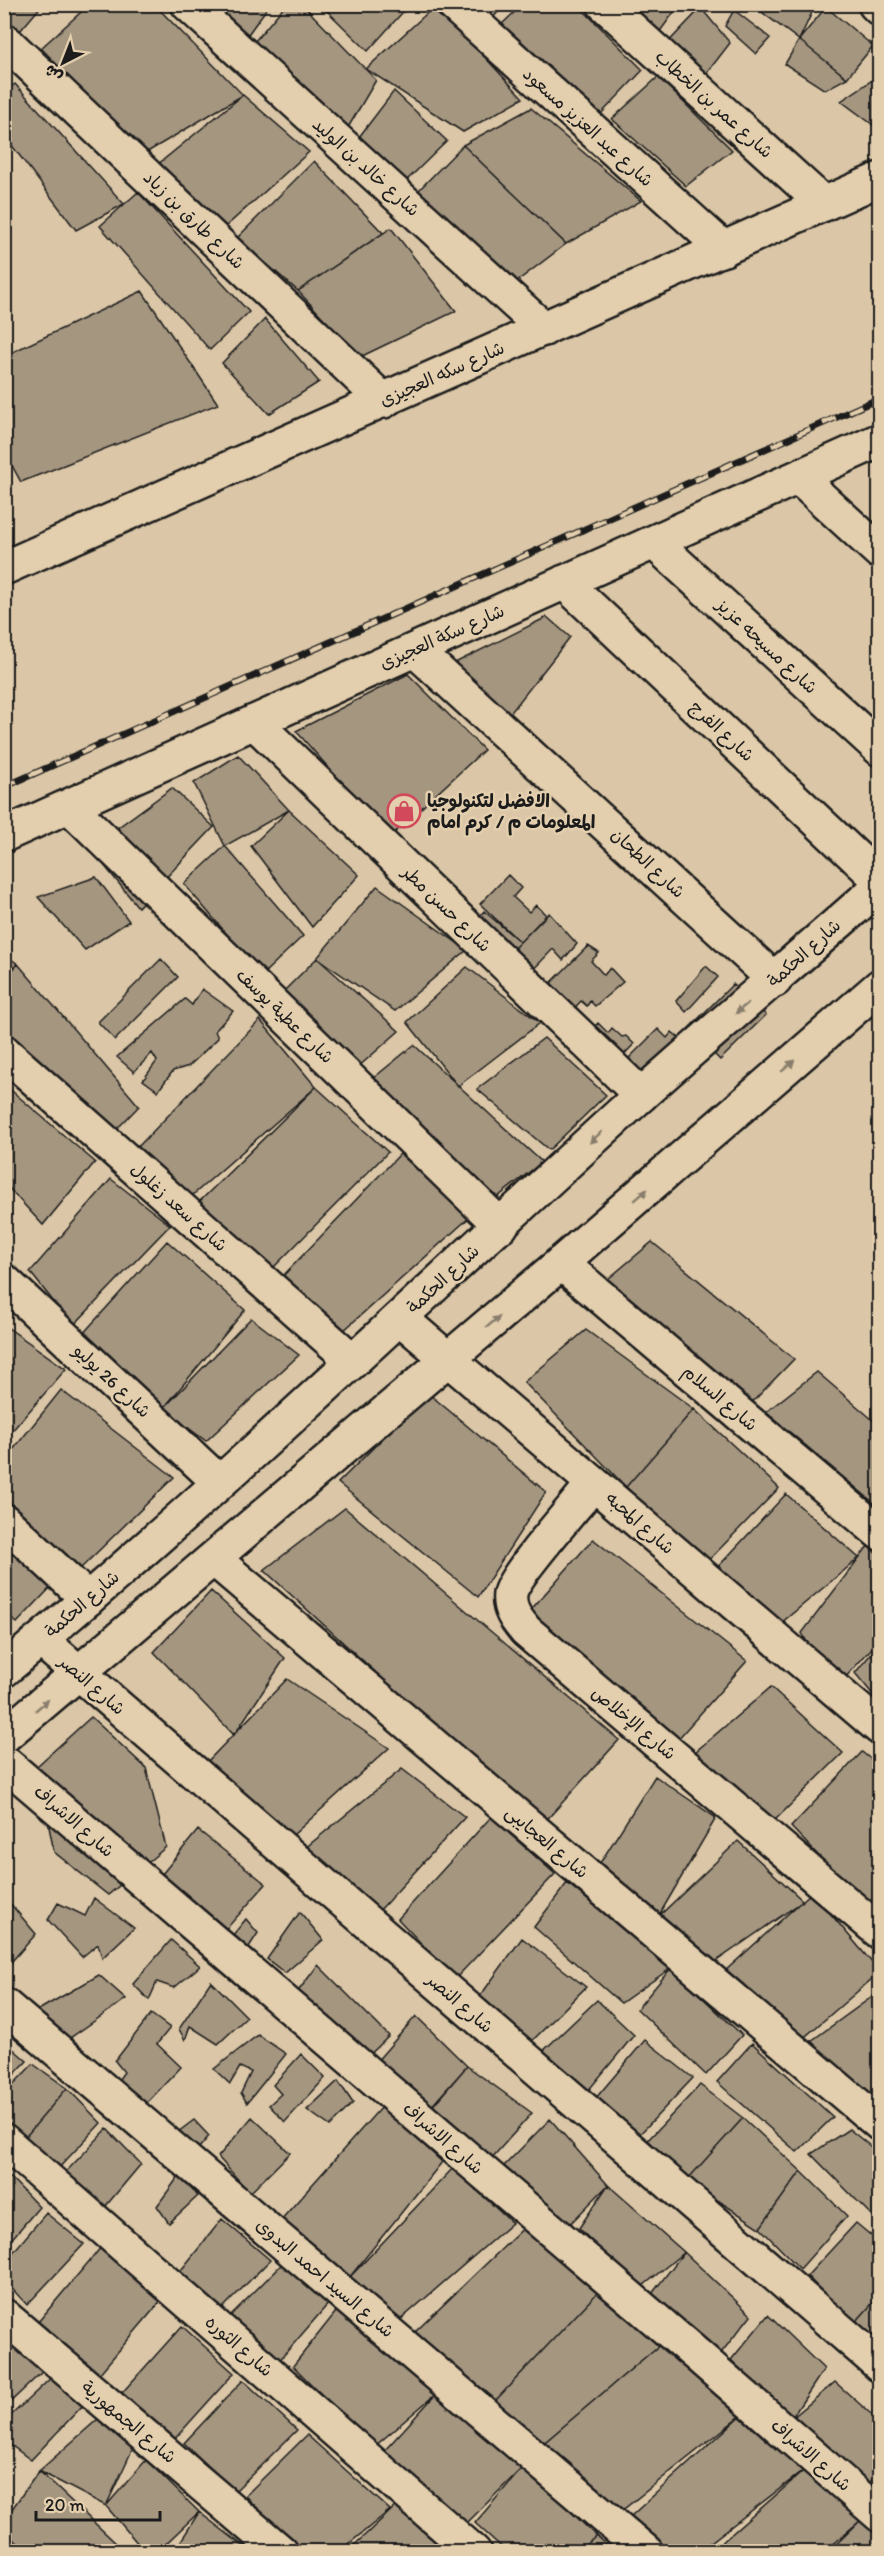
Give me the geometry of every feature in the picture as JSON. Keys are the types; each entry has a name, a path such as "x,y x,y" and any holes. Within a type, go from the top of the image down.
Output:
{"street":[{"name":"شارع خالد بن الوليد","path":"188,4 544,329"},
{"name":"شارع عبد العزيز مسعود","path":"453,4 724,249"},
{"name":"شارع عمر بن الخطاب","path":"604,4 824,204"},
{"path":"875,4 879,9"},
{"name":"شارع طارق بن زياد","path":"4,40 384,401"},
{"name":"شارع سكه العجيزى","path":"4,568 879,179"},
{"name":"شارع سكة العجيزى","path":"4,835 798,477 874,450"},
{"path":"798,477 879,552"},
{"name":"شارع مسيحه عزيز","path":"654,542 879,749"},
{"name":"شارع الفرج","path":"564,582 879,880"},
{"name":"شارع الطحان","path":"416,650 775,980"},
{"name":"شارع حسن مطر","path":"254,722 641,1095"},
{"name":"شارع عطية يوسف","path":"69,806 501,1226"},
{"name":"شارع الحكمة","path":"4,1670 88,1599 219,1482 501,1226 641,1095 775,980 879,886"},
{"path":"4,1736 448,1360 879,986"},
{"name":"شارع سعد زغلول","path":"4,1052 353,1361"},
{"name":"شارع السلام","path":"561,1263 879,1533"},
{"name":"شارع 26 يوليو","path":"4,1281 219,1482"},
{"name":"شارع المحبه","path":"400,1318 879,1728"},
{"name":"شارع الإخلاص","path":"593,1484 521,1574 510,1593 512,1612 526,1631 879,1932"},
{"path":"4,1521 88,1599"},
{"name":"شارع العجايبى","path":"214,1559 879,2124"},
{"name":"شارع النصر","path":"41,1640 879,2365"},
{"name":"شارع الاشراف","path":"4,1762 697,2355 879,2514"},
{"name":"شارع السيد احمد البدوى","path":"4,2005 646,2552"},
{"name":"شارع الثوره","path":"4,2141 474,2552"},
{"name":"شارع الجمهورية","path":"4,2316 281,2552"}],"building":[{"path":"4,4 43,4 4,50"},
{"path":"90,4 154,4 243,95 144,154 41,48"},
{"path":"211,4 270,4 246,37"},
{"path":"286,4 302,4 376,80 339,143 255,41"},
{"path":"320,4 410,4 368,51"},
{"path":"476,4 505,4 492,19"},
{"path":"523,4 577,4 643,70 597,118 501,25"},
{"path":"618,4 680,4 650,45"},
{"path":"751,4 816,4 799,40"},
{"path":"436,5 523,98 463,132 366,69"},
{"path":"826,7 873,46 847,78 799,40"},
{"path":"701,8 730,43 696,87 658,53"},
{"path":"734,10 770,38 756,54 725,26"},
{"path":"799,40 847,78 825,90 785,64"},
{"path":"880,75 880,130 841,101"},
{"path":"658,77 732,150 686,186 612,119"},
{"path":"15,84 124,204 76,230 4,135 4,92"},
{"path":"394,91 447,141 403,184 356,141"},
{"path":"243,95 309,152 224,228 146,174"},
{"path":"531,108 641,201 566,244 463,145"},
{"path":"463,145 566,244 512,285 418,191"},
{"path":"314,161 383,233 298,291 237,238"},
{"path":"138,192 249,312 210,350 100,226"},
{"path":"391,228 456,311 360,357 298,291"},
{"path":"142,291 218,404 21,482 4,451 4,356"},
{"path":"265,319 319,382 269,414 222,363"},
{"path":"547,617 570,637 509,715 455,663"},
{"path":"408,674 484,750 390,837 296,731"},
{"path":"238,755 289,810 225,846 194,783"},
{"path":"172,788 214,827 138,907 90,848"},
{"path":"289,810 359,875 312,927 251,846"},
{"path":"225,846 303,936 262,975 184,884"},
{"path":"508,875 521,888 513,897 529,912 536,905 546,915 520,942 480,904"},
{"path":"96,877 129,921 85,950 38,897"},
{"path":"377,886 467,950 395,1011 317,958"},
{"path":"484,911 520,942 507,955 466,932"},
{"path":"549,913 577,944 563,960 553,949 527,976 505,957"},
{"path":"588,946 599,953 591,961 604,975 610,968 623,982 595,1006 590,1001 587,1006 581,1001 568,1015 543,991"},
{"path":"4,954 18,964 4,974"},
{"path":"317,958 399,1031 357,1068 281,994"},
{"path":"161,959 178,977 115,1040 98,1022"},
{"path":"18,964 139,1106 115,1131 4,1028 4,979"},
{"path":"706,966 718,977 686,1012 676,1001"},
{"path":"467,967 540,1023 458,1086 407,1022"},
{"path":"733,984 766,1015 720,1060 711,1051 701,1049 686,1031"},
{"path":"202,989 233,1011 215,1031 218,1038 189,1066 173,1071 158,1091 143,1080 157,1061 152,1053 134,1072 117,1057 185,999 192,1005"},
{"path":"260,1020 316,1087 186,1201 136,1149"},
{"path":"598,1023 608,1033 612,1028 634,1044 617,1062 587,1034"},
{"path":"658,1029 667,1038 672,1032 699,1054 653,1096 622,1065"},
{"path":"544,1038 606,1095 549,1150 477,1089"},
{"path":"414,1045 542,1162 494,1200 371,1080"},
{"path":"6,1086 95,1162 43,1225 4,1183"},
{"path":"316,1087 388,1152 270,1271 197,1204"},
{"path":"400,1154 471,1216 342,1332 281,1278"},
{"path":"111,1179 170,1225 73,1326 30,1272"},
{"path":"167,1241 245,1310 163,1409 80,1337"},
{"path":"652,1242 794,1359 740,1415 608,1279"},
{"path":"251,1318 299,1355 206,1441 163,1409"},
{"path":"4,1325 66,1369 4,1440"},
{"path":"586,1330 694,1409 626,1487 524,1382"},
{"path":"817,1372 880,1426 880,1508 766,1412"},
{"path":"61,1390 174,1477 79,1570 4,1496 4,1461"},
{"path":"428,1393 546,1492 478,1597 338,1483"},
{"path":"694,1409 779,1488 706,1563 626,1487"},
{"path":"786,1494 859,1558 781,1623 716,1569"},
{"path":"345,1508 619,1740 542,1825 264,1570"},
{"path":"593,1539 747,1661 677,1740 529,1612"},
{"path":"4,1545 51,1587 17,1623 4,1612"},
{"path":"868,1546 880,1557 880,1639 834,1690 802,1633"},
{"path":"211,1591 285,1658 234,1735 154,1652"},
{"path":"880,1643 880,1703 855,1673"},
{"path":"287,1679 389,1748 293,1835 207,1762"},
{"path":"771,1687 843,1753 773,1822 695,1752"},
{"path":"91,1717 146,1768 166,1847 108,1895 54,1852 37,1766"},
{"path":"862,1752 880,1767 880,1896 869,1908 791,1827"},
{"path":"402,1769 465,1817 379,1911 304,1849"},
{"path":"655,1776 716,1818 658,1917 600,1863"},
{"path":"491,1817 555,1874 455,1979 398,1919"},
{"path":"198,1830 266,1884 219,1937 158,1879"},
{"path":"738,1841 803,1901 715,1962 658,1917"},
{"path":"567,1883 671,1968 621,2003 534,1927"},
{"path":"812,1892 880,1972 800,2041 724,1972"},
{"path":"4,1896 36,1934 4,1970"},
{"path":"94,1898 134,1928 102,1958 98,1944 82,1957 48,1920 58,1903 85,1916"},
{"path":"300,1912 323,1940 285,1973 267,1959"},
{"path":"246,1919 258,1933 245,1953 228,1941"},
{"path":"522,1938 586,1987 529,2044 478,1999"},
{"path":"171,1940 200,1966 174,1988 157,1982 149,2000 133,1984"},
{"path":"318,1965 389,2036 348,2076 277,2019"},
{"path":"671,1968 742,2035 706,2075 637,2009"},
{"path":"99,1975 126,1999 67,2040 35,2012"},
{"path":"211,1981 247,2017 218,2044 190,2026 185,2040 179,2029"},
{"path":"880,1991 880,2108 811,2041"},
{"path":"597,2000 634,2035 587,2092 542,2052"},
{"path":"151,2014 170,2028 157,2044 181,2067 142,2108 114,2086 124,2072 115,2061"},
{"path":"416,2016 467,2066 412,2130 356,2085"},
{"path":"258,2035 286,2054 247,2103 241,2093 251,2072 240,2067 230,2084 214,2069"},
{"path":"645,2040 693,2078 637,2137 595,2099"},
{"path":"4,2041 27,2061 4,2085"},
{"path":"752,2043 833,2117 797,2152 717,2082"},
{"path":"301,2054 325,2078 285,2122 269,2105 281,2094 273,2085"},
{"path":"33,2064 67,2088 22,2141 4,2126 4,2094"},
{"path":"467,2066 532,2113 490,2160 430,2108"},
{"path":"338,2081 353,2103 330,2126 307,2110"},
{"path":"700,2085 743,2118 687,2180 648,2140"},
{"path":"67,2088 101,2123 55,2172 22,2141"},
{"path":"382,2106 442,2162 349,2278 280,2221"},
{"path":"252,2117 290,2153 250,2193 218,2157"},
{"path":"743,2118 801,2171 760,2228 687,2180"},
{"path":"550,2119 608,2185 568,2226 504,2166"},
{"path":"194,2120 209,2136 194,2154 174,2135"},
{"path":"107,2129 141,2164 94,2220 59,2179"},
{"path":"849,2129 880,2154 880,2224 811,2154"},
{"path":"453,2168 512,2223 399,2321 349,2278"},
{"path":"801,2171 847,2216 800,2269 760,2228"},
{"path":"179,2176 198,2196 169,2223 157,2206"},
{"path":"10,2177 39,2207 4,2248 4,2183"},
{"path":"608,2185 684,2252 638,2290 579,2228"},
{"path":"46,2213 84,2244 27,2305 4,2280 4,2263"},
{"path":"535,2217 599,2291 496,2400 414,2333"},
{"path":"222,2219 270,2260 215,2316 174,2279"},
{"path":"856,2223 880,2243 880,2295 854,2324 807,2276"},
{"path":"102,2246 165,2296 94,2380 33,2328"},
{"path":"684,2252 751,2315 718,2357 651,2295"},
{"path":"283,2263 328,2304 278,2362 230,2316"},
{"path":"599,2291 662,2343 539,2447 496,2400"},
{"path":"880,2295 880,2348 854,2324"},
{"path":"339,2308 438,2392 374,2447 293,2366"},
{"path":"768,2315 824,2369 791,2419 731,2360"},
{"path":"182,2326 234,2373 172,2442 120,2395"},
{"path":"662,2343 744,2413 620,2512 539,2447"},
{"path":"10,2344 43,2371 4,2408 4,2349"},
{"path":"54,2375 85,2403 31,2460 4,2440 4,2422"},
{"path":"243,2380 297,2430 235,2491 184,2443"},
{"path":"835,2382 880,2422 880,2472 868,2484 791,2419"},
{"path":"438,2392 524,2466 463,2527 385,2450"},
{"path":"744,2413 808,2467 698,2552 667,2552 631,2516"},
{"path":"98,2419 133,2448 106,2506 39,2471"},
{"path":"307,2435 390,2510 339,2552 303,2552 245,2496"},
{"path":"146,2460 199,2512 157,2552 145,2552 106,2506"},
{"path":"524,2466 596,2536 579,2552 507,2552 475,2523"},
{"path":"808,2467 861,2520 823,2552 711,2552"},
{"path":"39,2471 119,2546 116,2552 29,2552 4,2532 4,2520"},
{"path":"399,2503 473,2552 347,2552"},
{"path":"199,2512 251,2552 174,2552"},
{"path":"861,2520 880,2538 880,2552 828,2552"},
{"path":"596,2536 614,2552 579,2552"}],"railway":[{"path":"4,787 880,398"}],"place":[{"name":"الافضل لتكنولوجيا المعلومات م / كرم امام","path":"404,811"}]}
